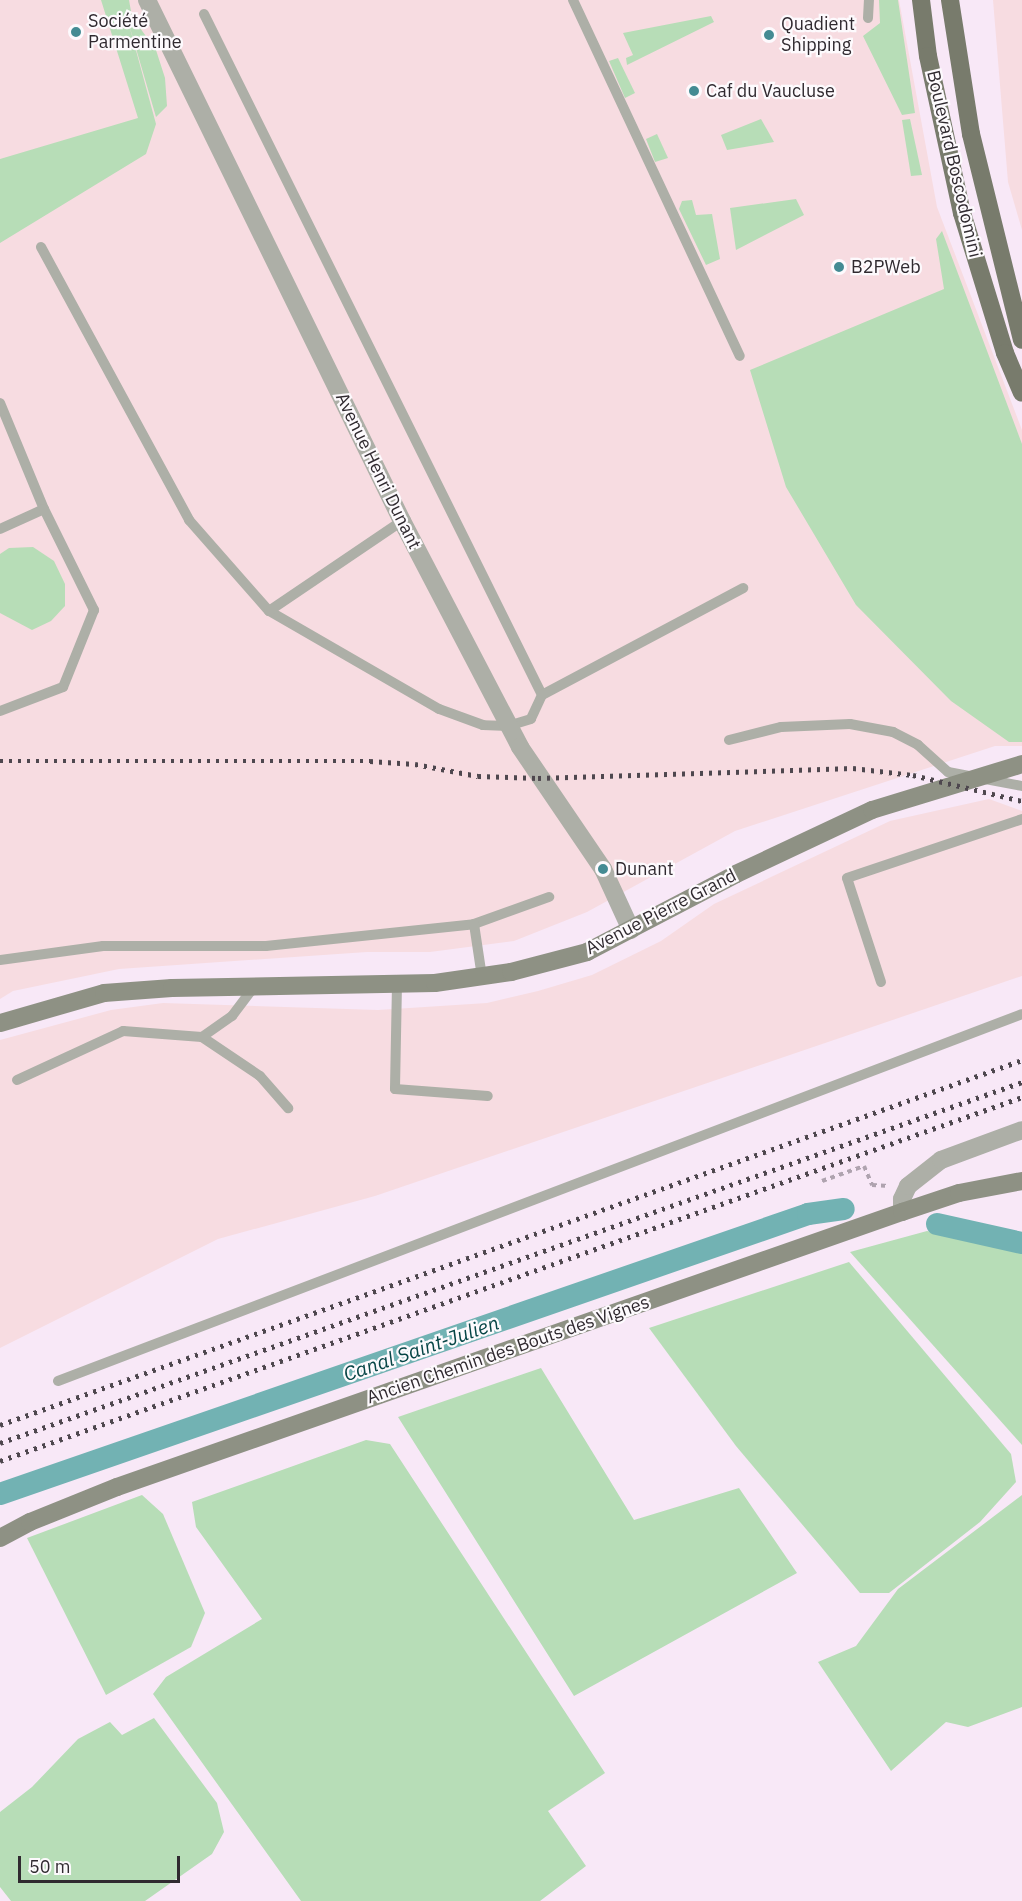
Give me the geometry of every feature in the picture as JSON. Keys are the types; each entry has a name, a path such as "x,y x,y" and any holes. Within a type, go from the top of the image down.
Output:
{"main road":[{"name":"Boulevard Boscodomini","path":"921,0 928,56 962,213 1005,353 1022,393"},
{"name":"Boulevard Boscodomini","path":"950,0 973,144 1022,340"}],"street":[{"name":"Avenue Henri Dunant","path":"147,0 402,521 508,726 551,797 608,876 631,930"},
{"name":"Avenue Pierre Grand","path":"0,1023 104,993 397,984 482,977 587,952 736,874 872,810 1022,764"},
{"path":"902,1212 902,1199 908,1186 941,1160 1022,1130"},
{"name":"Ancien Chemin des Bouts des Vignes","path":"0,1538 117,1487 902,1212 959,1193 1022,1181"}],"lane":[{"path":"573,0 740,356"},
{"path":"868,18 869,0"},
{"path":"204,14 542,695"},
{"path":"41,247 189,520 268,610 439,709 483,725 508,726 531,719 542,695 743,588"},
{"path":"0,404 44,509 94,610 63,687 0,711"},
{"path":"0,530 44,509"},
{"path":"268,610 402,521"},
{"path":"729,740 781,727 850,724 893,732 918,746 948,772 975,779 1022,786"},
{"path":"881,982 847,878 1022,819"},
{"path":"0,960 103,946 266,946 474,924 549,897"},
{"path":"474,924 482,977"},
{"path":"397,984 395,1089 488,1096"},
{"path":"202,1037 232,1016 254,987"},
{"path":"58,1381 1022,1014"},
{"path":"17,1080 123,1031 202,1037 260,1076 288,1108"}],"path":[{"path":"822,1181 864,1166 872,1185 908,1186"}],"shaded area":[{"path":"0,0 899,0 937,207 1022,430 1022,746 995,746 735,831 587,912 514,941 430,952 367,952 119,969 13,991 0,999"},
{"path":"993,0 1022,0 1022,230 1008,182"},
{"path":"989,799 1022,811 1022,976 375,1196 218,1239 0,1348 0,1040 111,1010 163,1003 378,1010 487,1003 538,991 592,975 661,941 714,904 890,821"}],"green space":[{"path":"101,0 129,0 132,17 156,50 165,78 167,106 156,117 128,21 156,124 146,154 0,243 0,159 138,118"},
{"path":"879,0 898,0 915,113 902,115 863,36 880,23"},
{"path":"711,16 714,22 627,65 626,58 633,55 623,33"},
{"path":"618,58 635,93 625,98 609,61"},
{"path":"761,119 774,142 727,150 721,135"},
{"path":"910,119 922,175 911,176 902,120"},
{"path":"657,134 668,158 655,162 646,139"},
{"path":"796,199 804,215 736,250 730,208"},
{"path":"692,200 696,215 712,214 720,259 706,265 679,209 682,201"},
{"path":"942,231 1022,444 1022,742 1009,742 951,701 856,605 786,487 750,370 944,289 936,239"},
{"path":"33,547 54,561 65,584 65,606 51,621 32,630 0,613 0,554 9,548"},
{"path":"927,1231 1022,1248 1022,1445 850,1252"},
{"path":"849,1262 1011,1454 1016,1482 980,1522 889,1593 860,1593 736,1446 649,1328"},
{"path":"541,1368 634,1520 739,1488 797,1573 574,1696 398,1417"},
{"path":"366,1440 390,1444 605,1773 548,1811 586,1866 540,1901 301,1901 153,1694 166,1677 262,1619 196,1527 192,1502"},
{"path":"142,1495 163,1514 205,1613 191,1647 106,1695 27,1538"},
{"path":"1022,1495 1022,1707 968,1727 946,1722 891,1771 818,1662 856,1646 898,1589"},
{"path":"154,1718 217,1803 224,1832 212,1854 145,1901 11,1901 0,1887 0,1812 32,1787 78,1739 110,1722 122,1735"}],"waterway":[{"name":"Canal Saint-Julien","path":"0,1494 808,1214 844,1209"},
{"name":"Canal Saint-Julien","path":"937,1224 1022,1243"}],"railway":[{"path":"0,761 370,761 415,764 478,776 538,778 853,768 913,775 1022,801"},
{"path":"0,1425 1022,1060"},
{"path":"0,1443 1022,1082"},
{"path":"0,1461 1022,1097"}],"place":[{"name":"Société Parmentine","path":"76,32"},
{"name":"Quadient Shipping","path":"769,35"},
{"name":"Caf du Vaucluse","path":"694,91"},
{"name":"B2PWeb","path":"839,267"},
{"name":"Dunant","path":"603,869"}]}
